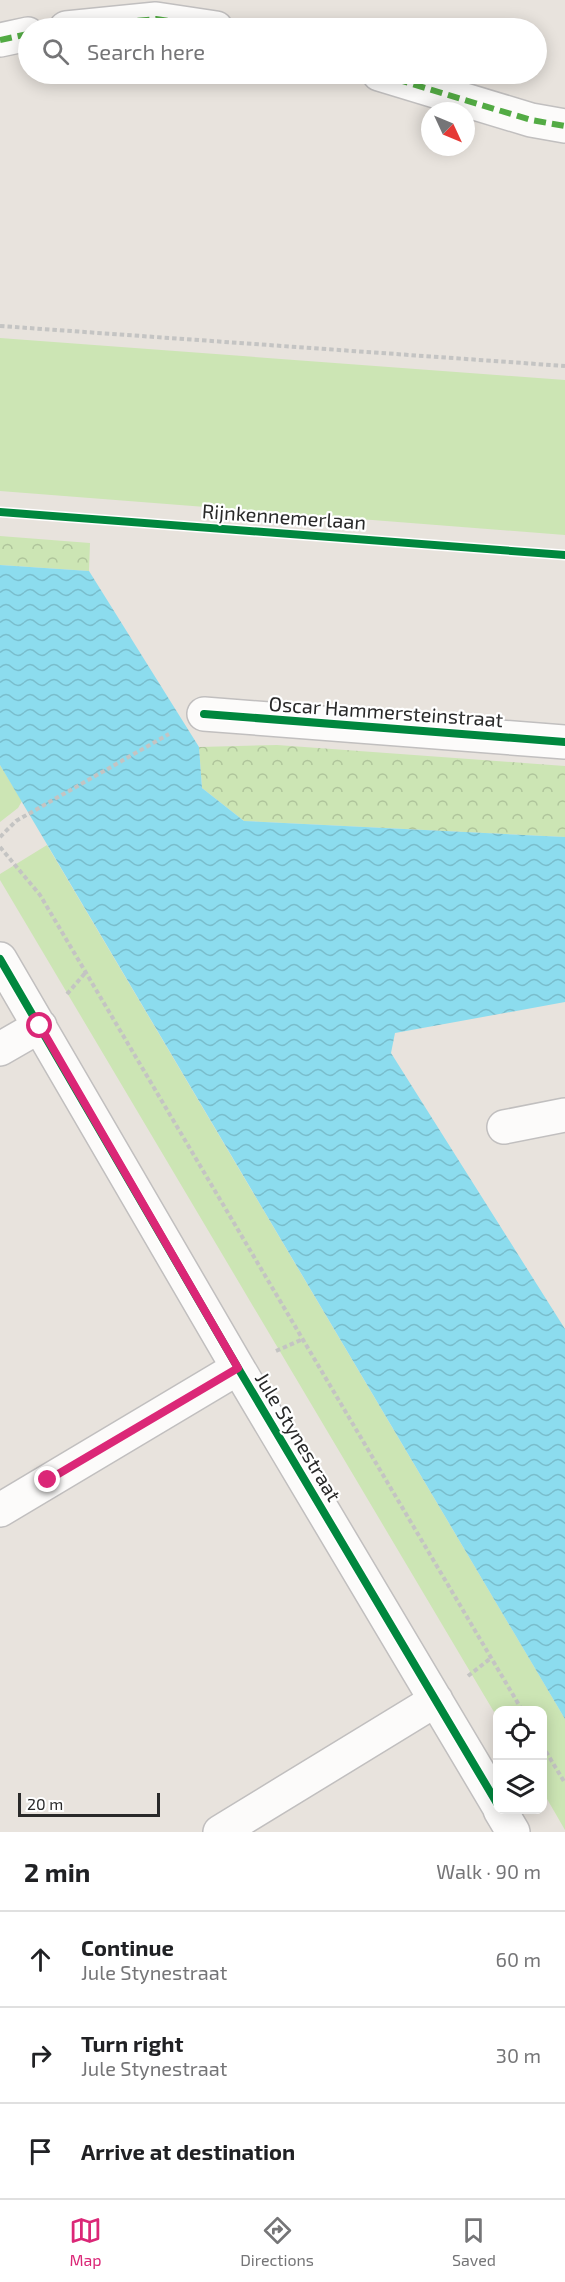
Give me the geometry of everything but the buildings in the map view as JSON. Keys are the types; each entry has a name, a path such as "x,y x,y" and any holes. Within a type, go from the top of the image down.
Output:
{"street":[{"path":"0,40 18,36"},
{"path":"412,84 531,120 565,126"},
{"name":"Oscar Hammersteinstraat","path":"204,714 565,742"},
{"name":"Jule Stynestraat","path":"0,960 238,1368 493,1797"},
{"path":"0,1049 40,1026"},
{"path":"504,1127 565,1115"},
{"name":"Jule Stynestraat","path":"0,1510 238,1368"},
{"path":"220,1832 436,1700"},
{"path":"503,1814 513,1832"}],"path":[{"path":"0,326 565,366"},
{"path":"0,837 16,821 204,714"},
{"path":"0,847 40,895 520,1706"},
{"path":"547,1752 565,1783"}],"green space":[{"path":"0,338 565,380 565,535 0,491"},
{"path":"0,536 90,543 89,571 0,565"},
{"path":"277,745 565,766 565,837 244,821 202,788 199,747"},
{"path":"0,765 22,801 18,808 0,822"},
{"path":"47,845 565,1719 565,1830 547,1799 547,1706 493,1706 493,1710 0,880 0,874"}],"water":[{"path":"0,565 89,571 199,747 202,788 244,821 565,837 565,1002 395,1033 391,1053 565,1329 565,1719 0,765"}],"marked path":[{"path":"0,40 18,36"},
{"path":"412,84 531,120 565,126"}],"cycle path":[{"name":"Rijnkennemerlaan","path":"0,512 565,555"},
{"path":"204,714 565,742"},
{"path":"0,959 238,1368 493,1797"}],"route":[{"path":"40,1026 238,1368 48,1480"}]}
